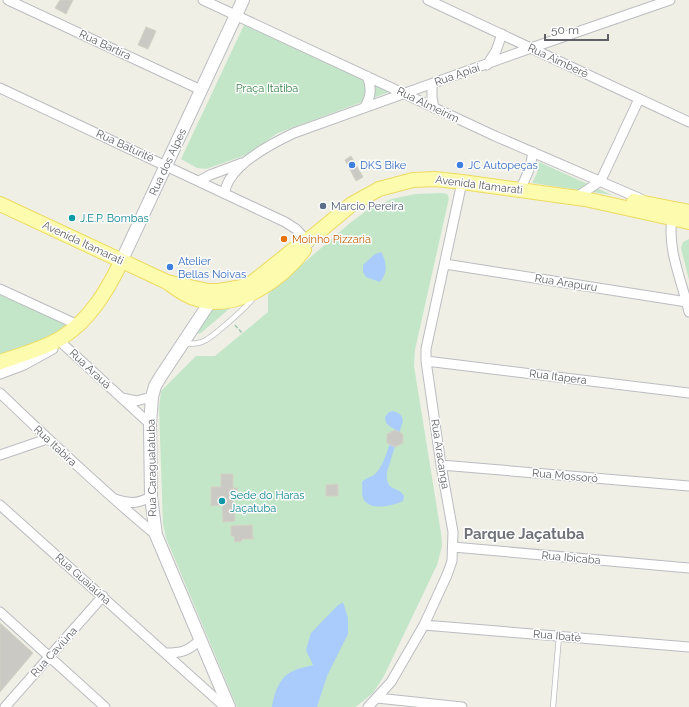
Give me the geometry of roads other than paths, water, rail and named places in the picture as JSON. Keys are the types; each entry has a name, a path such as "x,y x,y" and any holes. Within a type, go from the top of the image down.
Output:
{"main road":[{"name":"Avenida Itamarati","path":"167,282 219,291 242,287 258,278 293,250 311,239 352,204 379,189 413,180 435,179 462,182 580,199 689,222"},
{"name":"Avenida Itamarati","path":"580,199 620,200 655,204 689,212"},
{"name":"Avenida Itamarati","path":"0,204 121,262 167,282 188,296 210,302 223,302 259,290 284,271 299,256 311,239"},
{"path":"672,219 678,215 689,215"},
{"name":"Rua dos Alpes","path":"0,362 61,341 78,325 99,300 121,262"},
{"path":"210,302 216,297 242,287"}],"street":[{"name":"Rua Bartira","path":"8,0 201,90"},
{"name":"Rua Almeirim","path":"203,0 495,136 599,182 655,204"},
{"name":"Rua dos Alpes","path":"121,262 243,0"},
{"name":"Rua Aimberê","path":"428,0 689,122"},
{"name":"Rua Apiaí","path":"224,194 230,177 249,160 270,145 294,133 670,0"},
{"path":"487,64 496,51 502,34"},
{"path":"365,107 370,94 370,83 367,76"},
{"path":"432,84 434,108"},
{"name":"Rua Baturité","path":"0,88 285,222 311,239"},
{"path":"580,199 599,182 639,98"},
{"path":"519,190 525,182 533,152"},
{"name":"Rua Apiaí","path":"199,181 210,175 249,160"},
{"name":"Rua Aracanga","path":"368,707 391,682 424,624 448,575 452,561 453,532 441,465 426,361 426,349 462,182"},
{"path":"672,219 670,229 671,245 689,312"},
{"name":"Rua Arapuru","path":"445,264 687,302"},
{"path":"0,289 78,325"},
{"name":"Rua Caraguatatuba","path":"210,302 155,386 152,397 150,424 151,497 156,536 229,707"},
{"name":"Rua dos Alpes","path":"0,374 34,360 61,341"},
{"name":"Rua Arauá","path":"61,341 150,424"},
{"name":"Rua Itapera","path":"426,361 689,393"},
{"name":"Rua Itabira","path":"0,393 110,497 156,536"},
{"name":"Rua Arauá","path":"121,398 136,401 152,397"},
{"path":"0,455 47,439"},
{"name":"Rua Mossoró","path":"441,465 689,486"},
{"name":"Rua Itabira","path":"110,497 126,503 134,504 151,497"},
{"name":"Rua Guaiaúna","path":"0,505 225,707"},
{"name":"Rua Ibicaba","path":"453,547 689,568"},
{"name":"Rua Caviúna","path":"4,707 102,596"},
{"path":"0,612 105,707"},
{"name":"Rua Ibaté","path":"424,624 689,647"},
{"path":"166,653 183,652 192,648 200,640"},
{"path":"377,698 462,707"}],"lane":[{"path":"182,345 206,340 252,300 259,290"},
{"path":"553,707 559,636"}],"water":[{"path":"381,252 386,267 383,278 380,282 366,277 363,272 363,265 375,254"},
{"path":"393,411 400,414 403,421 387,472 387,479 392,488 399,491 404,496 403,501 388,506 372,506 363,498 362,482 376,473 385,458 395,429 386,423 385,417 389,412"},
{"path":"343,602 348,618 348,634 327,676 317,707 272,707 274,697 283,678 294,671 313,665 306,650 311,633 337,606"}],"place":[{"name":"DKS Bike","path":"352,165"},
{"name":"JC Autopeças","path":"460,165"},
{"name":"Marcio Pereira","path":"323,206"},
{"name":"J.E.P. Bombas","path":"72,218"},
{"name":"Moinho Pizzaria","path":"284,239"},
{"name":"Atelier Bellas Noivas","path":"170,267"},
{"name":"Sede do Haras Jaçatuba","path":"222,501"}],"district":[{"name":"Parque Jaçatuba","path":"524,534"}],"park label":[{"name":"Praça Itatiba","path":"267,88"}]}
